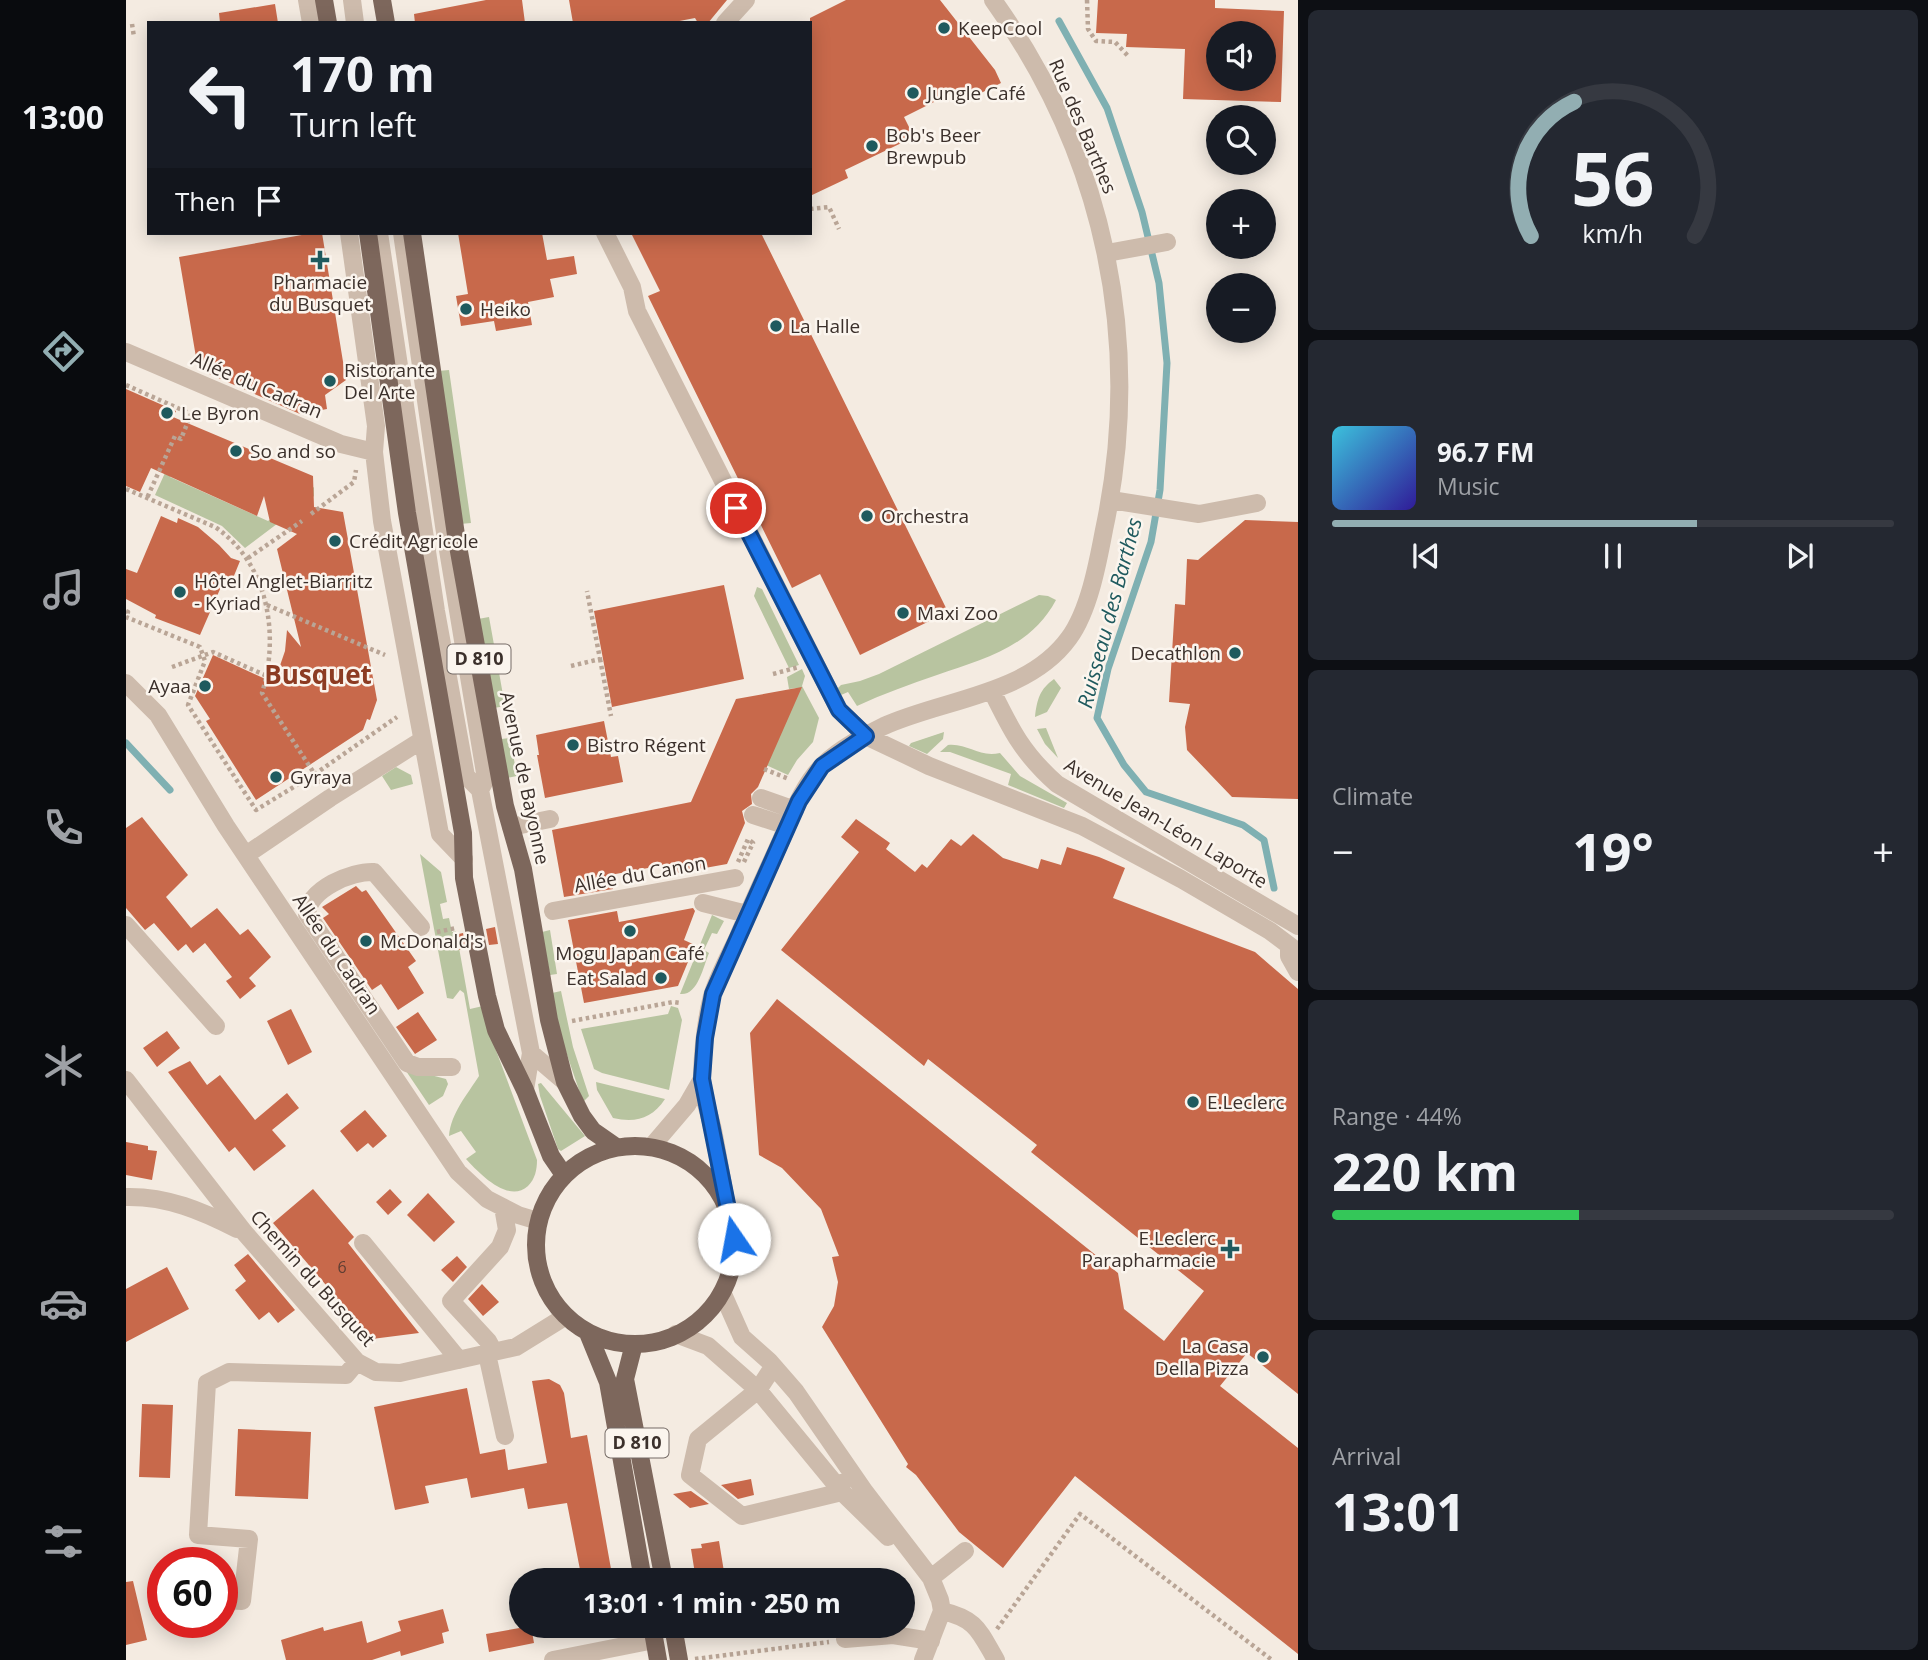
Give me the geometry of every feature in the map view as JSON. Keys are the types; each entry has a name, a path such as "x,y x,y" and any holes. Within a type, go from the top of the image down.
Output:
{"main road":[{"path":"324,0 328,21"},
{"path":"382,0 386,21"},
{"name":"D 810","path":"368,235 407,513 463,832 464,878 487,996 496,1030 525,1090 551,1156 564,1175"},
{"name":"Avenue de Bayonne","path":"412,235 456,536 505,806 523,869 549,1020 565,1082 582,1116 593,1131 616,1147"},
{"path":"652,1146 691,1164 710,1179 727,1207 734,1239 732,1267 722,1292 705,1314 668,1338 634,1344 610,1341 588,1332 566,1316 550,1296 539,1272 535,1247 538,1221 548,1196 564,1175 588,1157 616,1147 652,1146"},
{"name":"D 810","path":"588,1332 608,1382 641,1568"},
{"name":"D 810","path":"634,1344 625,1379 662,1568"},
{"path":"654,1638 658,1660"},
{"path":"675,1638 679,1660"}],"street":[{"path":"307,0 311,21"},
{"path":"352,0 355,21"},
{"path":"727,21 746,0"},
{"name":"Rue des Barthes","path":"992,691 1046,660 1069,638 1085,607 1111,500 1120,411 1120,363 1113,285 1084,171 1034,62 993,0"},
{"path":"349,235 376,426 374,452 382,521 422,740 440,834 464,859"},
{"path":"379,235 436,611 466,776 480,790 531,1053 525,1090"},
{"path":"402,235 444,526 486,779 480,790"},
{"path":"606,235 632,287 637,311 839,710 866,736 929,766 1082,826 1181,879 1294,948 1289,956 1298,972"},
{"path":"1107,253 1167,242"},
{"name":"Allée du Cadran","path":"126,352 341,444 374,452"},
{"path":"1111,500 1199,514 1257,503"},
{"name":"Allée du Cadran","path":"126,683 158,715 246,855 458,1172 487,1199 538,1221"},
{"path":"727,1207 702,1079 705,1038 713,994 791,818 822,766 866,736 887,725 992,691"},
{"name":"Avenue Jean-Léon Laporte","path":"992,691 1013,734 1034,764 1057,784 1298,926"},
{"path":"246,855 422,740"},
{"path":"757,806 791,818"},
{"path":"511,827 550,819"},
{"path":"421,927 374,872 349,874 310,899 308,906 307,914 407,1063 418,1067 453,1067"},
{"name":"Allée du Canon","path":"552,911 736,878"},
{"path":"703,902 747,914"},
{"path":"126,925 216,1026"},
{"path":"531,1053 565,1082"},
{"path":"652,1146 687,1105 702,1079"},
{"name":"Chemin du Busquet","path":"126,1080 244,1232 357,1362 376,1372 400,1373 516,1348 566,1316"},
{"path":"126,1197 164,1200 188,1207 244,1232"},
{"path":"503,1207 508,1230 500,1247 451,1301 488,1341 505,1436"},
{"path":"363,1243 459,1360"},
{"path":"722,1292 742,1336 796,1392 931,1578 942,1611 923,1660"},
{"path":"668,1338 708,1346 758,1390 842,1492 931,1578"},
{"path":"238,1601 242,1601 249,1539 198,1535 207,1383 229,1372 346,1376 357,1362"},
{"path":"774,1367 758,1390 698,1439 690,1475 742,1516 842,1492"},
{"path":"835,1449 842,1492"},
{"path":"931,1578 965,1551"},
{"path":"942,1611 973,1622 996,1660"},
{"path":"845,1640 893,1635 931,1641"},
{"path":"553,1660 634,1638"}],"path":[{"path":"1087,0 1088,29 1096,41 1115,42 1129,57"},
{"path":"132,24 134,37"},
{"path":"812,209 829,207 839,229"},
{"path":"126,385 191,414 181,439 175,436 147,498"},
{"path":"311,514 354,482"},
{"path":"126,489 215,527 228,535 248,558 266,605 271,639 267,676 262,692 330,798"},
{"path":"248,558 302,521"},
{"path":"587,591 611,716"},
{"path":"266,605 385,655"},
{"path":"126,611 126,617 200,647 205,662 188,705 256,810 315,774 397,717"},
{"path":"172,667 213,652 267,676"},
{"path":"571,666 601,659"},
{"path":"774,674 800,666"},
{"path":"764,769 790,779"},
{"path":"572,1021 673,1002 680,1003"},
{"path":"995,1633 1080,1514 1272,1660"},
{"path":"691,1660 845,1640"}],"green space":[{"path":"449,370 471,523 460,524 438,371"},
{"path":"178,444 170,477 268,521 314,487 314,496 245,548 222,526 155,495"},
{"path":"757,587 762,589 799,665 789,668 754,596"},
{"path":"1039,595 1056,600 1046,616 1020,640 989,657 857,706 848,692 841,695 837,689 841,685 879,674"},
{"path":"489,617 505,706 494,708 478,619"},
{"path":"802,669 805,676 802,686 819,718 813,742 788,775 766,765 797,688 789,689 787,677"},
{"path":"1054,679 1061,688 1047,712 1035,717 1040,695"},
{"path":"1046,728 1058,758 1045,744 1037,729"},
{"path":"944,732 943,739 927,754 909,746 911,743"},
{"path":"510,738 517,776 507,778 501,739"},
{"path":"948,745 962,746 986,754 1000,753 1020,776 1067,803 1064,808 1008,785 1011,774 950,752 940,752"},
{"path":"396,767 411,775 413,784 391,790 382,776"},
{"path":"420,854 441,872 447,902 440,904 443,919 449,918 452,932 456,931 470,1009 483,1006 491,1037 537,1160 532,1180 520,1191 494,1185 466,1159 476,1152 461,1131 449,1136 456,1112 479,1076 464,993 460,990 453,999 447,998"},
{"path":"712,915 724,921 717,934 712,933 704,950 709,953 696,986 680,994"},
{"path":"550,930 557,974 550,975 542,932"},
{"path":"561,991 573,1047 589,1096 583,1102 559,1031 552,993"},
{"path":"671,1006 678,1008 682,1020 669,1090 594,1069 581,1029 668,1014"},
{"path":"404,1068 446,1079 448,1084 443,1096 429,1105"},
{"path":"596,1082 665,1099 654,1111 642,1118 613,1118 597,1090"},
{"path":"541,1083 585,1136 561,1151 540,1096 538,1084"}],"building":[{"path":"486,0 522,0 525,21 415,21 414,14"},
{"path":"569,0 727,0 710,21 697,21 695,18 679,21 573,21"},
{"path":"846,0 940,0 995,70 1001,83 963,102 958,90 904,117 914,137 845,170 848,178 812,195 810,18"},
{"path":"1098,0 1215,0 1215,8 1284,11 1281,102 1183,99 1185,49 1126,47 1127,34 1096,33"},
{"path":"275,4 278,21 220,21 219,13"},
{"path":"302,235 322,235 346,380 325,395 327,409 300,414 198,369 179,257"},
{"path":"458,235 542,235 547,260 574,256 577,274 550,279 554,297 528,302 532,325 496,331 494,321 461,326 456,296 468,294"},
{"path":"632,235 762,235 948,612 860,655 820,574 792,588 648,296 660,291"},
{"path":"126,389 176,411 173,417 313,476 314,507 343,512 377,700 370,720 367,719 363,730 256,800 206,721 210,719 195,696 213,655 274,683 285,651 287,630 301,647 277,549 297,534 270,522 264,496 257,516 151,468 140,492 126,486"},
{"path":"161,516 177,523 178,518 198,527 231,558 240,561 231,583 224,580 200,635 155,618 156,615 126,599 126,569 137,573"},
{"name":"Decathlon","path":"1245,520 1298,522 1298,799 1232,797 1187,750 1185,727 1190,704 1169,702 1175,604 1185,605 1187,559 1198,560"},
{"path":"724,585 744,679 612,707 594,611"},
{"path":"802,687 758,787 751,794 752,804 742,811 745,823 727,864 677,873 675,863 610,875 613,889 564,897 552,830 691,802 736,699"},
{"name":"Bistro Régent","path":"604,721 611,757 618,756 623,782 545,798 536,735"},
{"path":"142,817 188,875 166,897 191,928 217,908 240,935 248,929 271,957 249,978 256,986 240,999 226,981 232,977 205,943 193,953 186,944 178,951 154,923 145,930 126,908 126,828"},
{"path":"856,819 890,843 886,849 915,872 922,864 927,868 951,839 961,846 973,834 1003,858 1038,869 1041,859 1061,865 1067,847 1099,857 1125,868 1113,898 1255,952 1298,989 1298,1394 1247,1353 1220,1386 1298,1448 1298,1654 1075,1476 1003,1568 959,1532 916,1475 906,1467 908,1464 822,1327 834,1306 838,1282 832,1257 839,1256 821,1209 782,1168 759,1155 750,1033 777,999 1118,1273 1124,1309 1164,1341 1204,1291 1031,1152 1037,1145 928,1059 924,1066 781,950 859,852 841,837"},
{"name":"McDonald's","path":"356,886 362,892 366,890 416,961 408,967 424,993 398,1010 381,984 372,990 323,918 329,914 322,907"},
{"path":"693,908 695,911 684,940 695,945 678,986 584,1003 568,920 617,911 619,922"},
{"path":"495,927 498,944 489,945 486,929"},
{"path":"463,933 466,949 456,950 454,935"},
{"path":"291,1009 312,1052 288,1065 267,1021"},
{"path":"418,1012 437,1040 415,1054 396,1027"},
{"path":"167,1031 180,1048 157,1067 143,1048"},
{"path":"190,1061 207,1085 220,1075 255,1120 287,1093 299,1108 272,1130 286,1146 254,1171 235,1147 229,1152 168,1072"},
{"path":"365,1110 387,1136 373,1148 368,1143 357,1152 340,1131"},
{"path":"126,1142 148,1146 148,1150 157,1151 152,1180 126,1175"},
{"path":"313,1189 354,1237 348,1243 419,1333 372,1339 273,1223"},
{"path":"390,1189 402,1202 388,1215 376,1202"},
{"path":"428,1193 455,1222 434,1242 407,1215"},
{"path":"248,1254 295,1310 278,1323 269,1312 259,1320 235,1290 246,1281 234,1265"},
{"path":"457,1256 467,1267 453,1282 441,1270"},
{"path":"167,1267 189,1309 126,1342 126,1289"},
{"path":"482,1284 499,1302 483,1316 468,1299"},
{"path":"549,1379 560,1385 564,1393 571,1438 587,1435 611,1568 580,1568 567,1503 528,1509 524,1488 471,1498 467,1478 425,1486 429,1503 395,1510 374,1407 467,1388 480,1454 505,1449 508,1470 547,1463 532,1381"},
{"path":"142,1404 173,1405 170,1478 139,1477"},
{"path":"238,1429 311,1432 308,1499 235,1496"},
{"path":"751,1479 754,1495 738,1499 721,1485"},
{"path":"691,1491 709,1504 690,1508 673,1494"},
{"path":"719,1541 723,1568 694,1568 691,1549 702,1548 701,1544"},
{"path":"133,1581 147,1640 126,1645 126,1582"},
{"path":"443,1609 449,1631 442,1633 444,1643 401,1656 400,1651 372,1660 286,1660 281,1640 323,1627 324,1631 362,1621 367,1643 401,1631 398,1621"},
{"path":"509,1630 509,1638 533,1638 534,1643 489,1652 486,1634"}],"waterway":[{"name":"Ruisseau des Barthes","path":"1059,21 1107,108 1142,212 1159,283 1167,363 1160,490 1151,542 1108,669 1097,718 1124,765 1146,792 1243,825 1264,840 1274,888"},
{"path":"126,743 170,790"}],"place":[{"name":"KeepCool","path":"944,28"},
{"name":"Jungle Café","path":"913,93"},
{"name":"Bob's Beer Brewpub","path":"872,146"},
{"name":"Pharmacie du Busquet","path":"320,260"},
{"name":"Heiko","path":"466,309"},
{"name":"La Halle","path":"776,326"},
{"name":"Ristorante Del Arte","path":"330,381"},
{"name":"Le Byron","path":"167,413"},
{"name":"So and so","path":"236,451"},
{"name":"Orchestra","path":"867,516"},
{"name":"Crédit Agricole","path":"335,541"},
{"name":"Hôtel Anglet-Biarritz - Kyriad","path":"180,592"},
{"name":"Maxi Zoo","path":"903,613"},
{"name":"Decathlon","path":"1235,653"},
{"name":"Ayaa","path":"205,686"},
{"name":"Bistro Régent","path":"573,745"},
{"name":"Gyraya","path":"276,777"},
{"name":"Mogu Japan Café","path":"630,931"},
{"name":"McDonald's","path":"366,941"},
{"name":"Eat Salad","path":"661,978"},
{"name":"E.Leclerc","path":"1193,1102"},
{"name":"E.Leclerc Parapharmacie","path":"1230,1249"},
{"name":"La Casa Della Pizza","path":"1263,1357"}],"district":[{"name":"Busquet","path":"318,675"}],"route":[{"path":"734,1239 702,1079 705,1038 713,994 799,801 822,766 866,736 839,710 736,508"}]}
